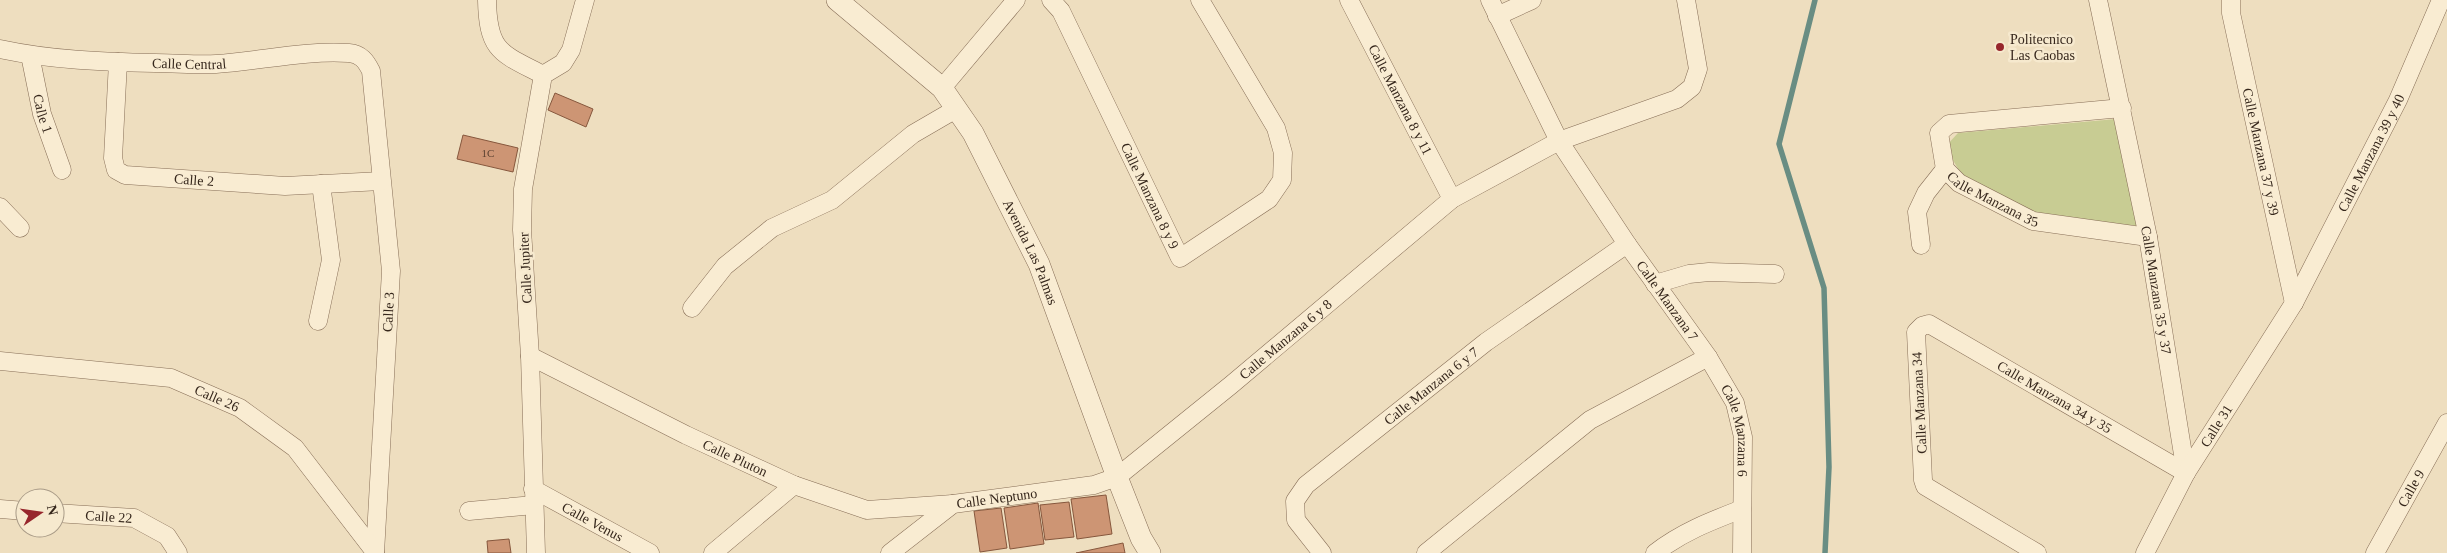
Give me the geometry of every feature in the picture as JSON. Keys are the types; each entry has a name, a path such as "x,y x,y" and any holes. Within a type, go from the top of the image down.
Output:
{"street":[{"path":"487,0 487,23 494,45 505,55 543,75 563,63 571,50 584,0"},
{"name":"Avenida Las Palmas","path":"837,0 942,88 973,133 1039,264 1141,538 1150,553"},
{"path":"942,88 1016,0"},
{"name":"Calle Manzana 8 y 9","path":"1051,0 1061,12 1180,258 1269,199 1282,180 1283,153 1276,128 1200,0"},
{"name":"Calle Manzana 8 y 11","path":"1349,0 1452,199"},
{"path":"1532,0 1494,8 1559,142 1627,244"},
{"name":"Calle Manzana 6 y 8","path":"1118,477 1231,385 1452,199 1559,142 1677,98 1692,87 1698,69 1686,0"},
{"name":"Calle Manzana 35 y 37","path":"2098,0 2148,237 2186,473"},
{"name":"Calle Manzana 37 y 39","path":"2231,0 2231,13 2294,303"},
{"name":"Calle Manzana 39 y 40","path":"2294,303 2398,100 2441,0"},
{"name":"Calle Central","path":"0,49 30,55 118,62 214,64 326,53 351,53 361,56 371,71"},
{"name":"Calle 1","path":"30,55 42,114 62,170"},
{"name":"Calle 2","path":"118,62 113,158 116,170 125,175 286,186 381,181"},
{"name":"Calle 3","path":"371,71 381,181 390,241 391,270 375,552"},
{"name":"Calle Jupiter","path":"536,553 530,356 522,230 524,189 543,75"},
{"name":"Calle Manzana 35","path":"2122,108 1949,124 1938,133 1945,169 1959,182 2033,221 2148,237"},
{"path":"692,308 725,266 772,228 832,200 913,134 956,109"},
{"path":"1921,244 1917,212 1926,193 1945,169"},
{"path":"318,321 331,260 322,184"},
{"path":"0,207 20,228"},
{"name":"Calle Manzana 7","path":"1627,244 1708,357"},
{"name":"Calle Manzana 6 y 7","path":"1322,553 1296,520 1294,501 1306,485 1486,342 1627,244"},
{"path":"1655,284 1689,274 1709,272 1775,274"},
{"name":"Calle 31","path":"2145,553 2186,473 2294,303"},
{"name":"Calle Manzana 34 y 35","path":"1922,326 1929,324 2186,473"},
{"name":"Calle Manzana 34","path":"1922,326 1916,332 1924,483 1928,488 2037,553"},
{"name":"Calle Pluton","path":"530,356 686,434 794,485 867,510 953,504"},
{"path":"1426,553 1590,420 1708,357"},
{"name":"Calle Manzana 6","path":"1708,357 1734,403 1743,438 1742,553"},
{"name":"Calle 26","path":"0,361 171,378 240,408 295,448 375,552"},
{"name":"Calle 9","path":"2375,553 2447,423"},
{"name":"Calle Neptuno","path":"890,553 953,504 1094,485 1118,477"},
{"path":"713,553 794,485"},
{"path":"470,511 534,497"},
{"name":"Calle Venus","path":"534,497 650,553"},
{"path":"0,509 15,510"},
{"path":"1655,553 1670,542 1701,525 1742,509"},
{"name":"Calle 22","path":"65,514 134,518 167,536 178,553"}],"green space":[{"path":"2116,119 2138,226 2036,218 1963,177 1945,147 1958,133"}],"building":[{"path":"555,93 593,109 586,127 548,110"},
{"path":"463,135 518,148 513,172 457,159"},
{"path":"1106,495 1112,534 1077,539 1071,499"},
{"path":"1069,502 1074,537 1045,540 1040,505"},
{"path":"1038,503 1044,544 1010,549 1004,508"},
{"path":"1001,508 1007,548 980,552 974,511"},
{"path":"509,539 511,553 488,553 487,541"},
{"path":"1123,543 1125,553 1076,553"}],"waterway":[{"path":"1815,0 1779,144 1824,288 1829,467 1825,553"}],"place":[{"name":"Politecnico Las Caobas","path":"2000,47"}]}
